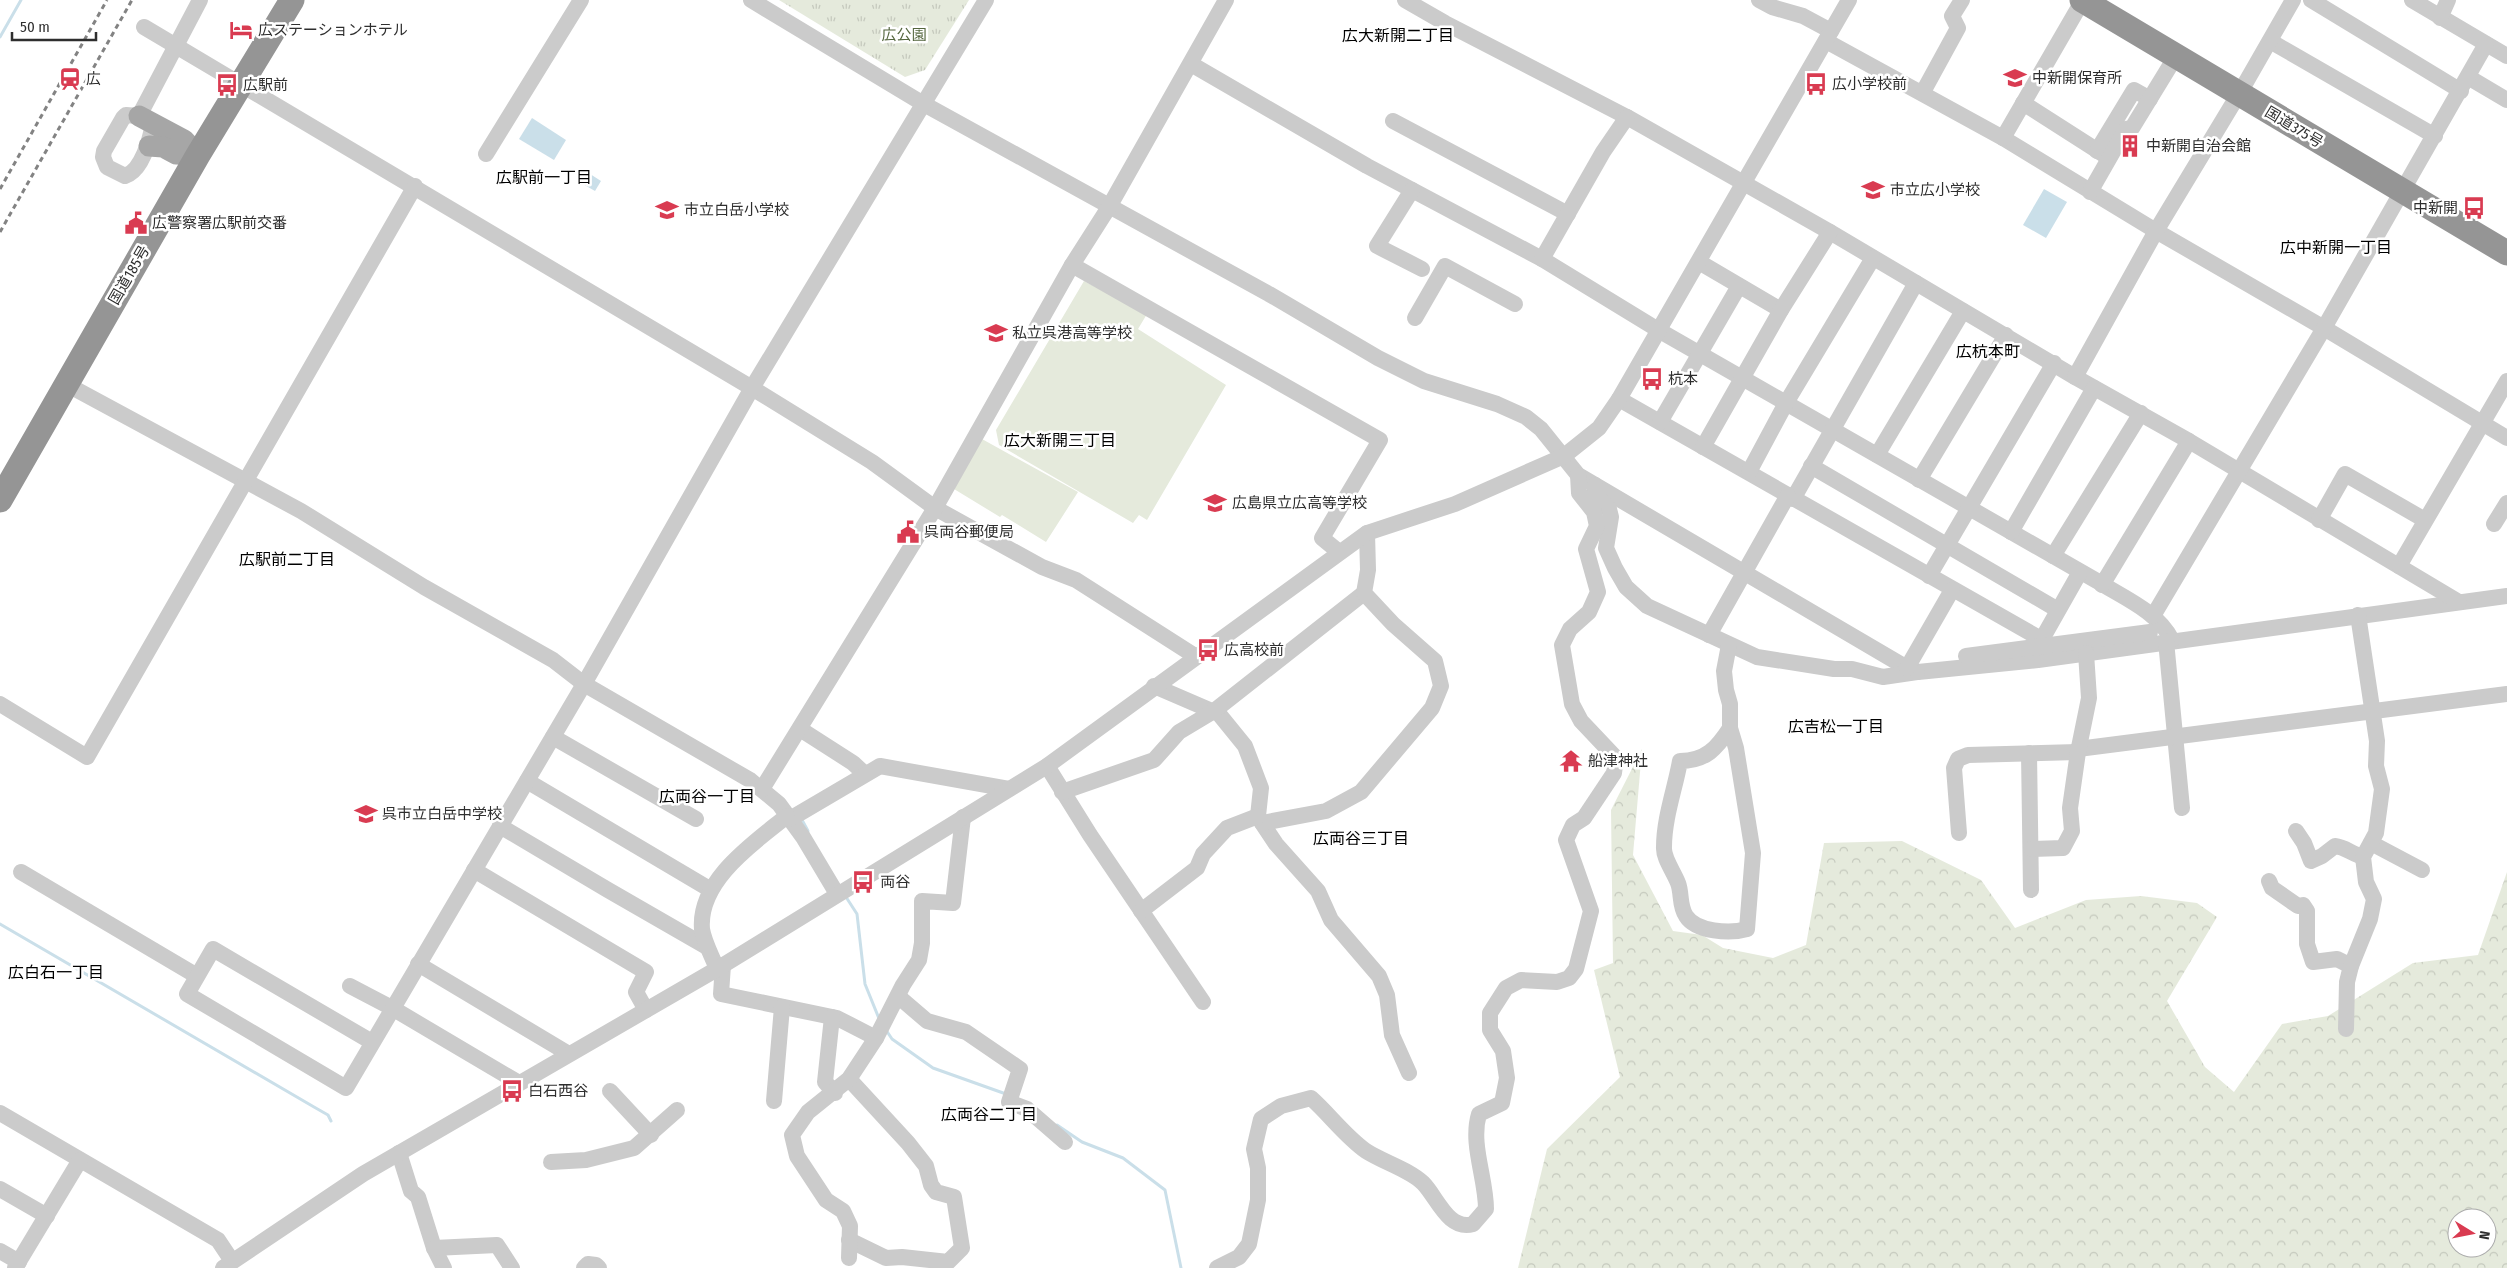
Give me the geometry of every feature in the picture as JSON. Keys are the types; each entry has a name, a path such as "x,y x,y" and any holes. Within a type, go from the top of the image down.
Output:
{"highway":[{"name":"国道185号","path":"0,500 198,155 292,0"},
{"name":"国道375号","path":"2082,0 2176,56 2243,88"},
{"name":"国道375号","path":"2105,0 2243,88 2406,186 2507,253"},
{"name":"国道375号","path":"2406,186 2507,237"}],"main road":[{"path":"146,120 184,140 198,155"},
{"path":"149,146 163,147 176,154 198,155"}],"street":[{"path":"146,120 126,115 123,118 104,151 104,162 107,167 120,174 128,175 132,173 149,146 146,120 177,46 200,0"},
{"path":"486,154 581,0"},
{"path":"751,0 922,103 1269,294 1378,358 1424,381 1497,404 1526,417 1541,429 1578,475 1912,668"},
{"path":"372,1042 213,950 187,994 346,1088 584,684 752,388 922,103 986,0"},
{"path":"762,789 935,508 1072,265 1109,207 1226,0"},
{"path":"1405,0 1445,23 1627,116 1744,185 1916,282 2094,388 2142,413 2459,602"},
{"path":"1760,0 1772,7 1803,16 1829,36 2507,438"},
{"path":"0,1113 218,1240 228,1265 363,1174 720,967 1047,766 1195,656 1367,533 1455,504 1564,456 1599,428 1619,399 1660,331 1849,0"},
{"path":"1923,92 1958,28 1952,16 1962,0"},
{"path":"2003,138 2082,0"},
{"path":"2075,377 2156,231 2243,88 2293,0"},
{"path":"2311,0 2465,84 2507,100"},
{"path":"2412,0 2507,56"},
{"path":"2440,18 2448,0"},
{"path":"144,28 242,84 752,388 872,462 935,508 1042,567 1076,580 1195,656"},
{"path":"2270,41 2435,136"},
{"path":"2153,616 2324,328 2465,84 2486,44"},
{"path":"2090,192 2103,155 2126,129 2132,128 2176,56"},
{"path":"1191,64 1412,190 1542,258 1660,331 1919,480 1970,507 2153,616 2168,637 2182,808"},
{"path":"2023,103 2103,155"},
{"path":"1542,258 1603,152 1627,116"},
{"path":"1393,121 1568,214"},
{"path":"0,704 87,756 414,186"},
{"path":"1412,190 1377,246 1422,269"},
{"path":"1703,447 1781,310 1830,232"},
{"path":"1749,472 1786,403 1873,258"},
{"path":"1699,262 1781,310"},
{"path":"1072,265 1380,440 1322,538 1339,552"},
{"path":"1415,318 1445,266 1515,304"},
{"path":"1708,635 1744,572 1811,466 1916,282"},
{"path":"1660,422 1739,286"},
{"path":"1877,455 1964,311"},
{"path":"1919,480 2006,335"},
{"path":"1929,576 2054,363"},
{"path":"2399,566 2507,381"},
{"path":"66,384 302,511 424,587 553,660 584,684 762,789 779,804 803,837 837,894"},
{"path":"2012,532 2094,388"},
{"path":"1619,399 1929,576 2039,649 2086,653 2168,637"},
{"path":"2053,556 2142,413"},
{"path":"2102,585 2189,441"},
{"path":"1811,466 2058,610"},
{"path":"2319,520 2345,474 2425,520"},
{"path":"1217,1268 1239,1257 1250,1244 1258,1200 1258,1168 1254,1149 1261,1118 1281,1106 1311,1098 1344,1132 1367,1151 1422,1183 1444,1212 1459,1224 1473,1224 1486,1209 1486,1193 1475,1129 1479,1114 1502,1102 1508,1078 1502,1051 1490,1030 1490,1013 1506,988 1520,980 1557,982 1569,978 1576,969 1591,910 1566,840 1572,825 1584,818 1614,773 1616,758 1580,721 1572,704 1562,644 1570,629 1589,612 1598,592 1586,550 1597,526 1594,512 1579,493 1578,475"},
{"path":"1595,485 1594,494 1610,509 1611,517 1606,548 1626,587 1647,606 1758,657 1834,669 1852,669 1883,677 1912,668 2039,649 2168,637 2507,596"},
{"path":"2494,524 2507,503"},
{"path":"1062,792 1154,760 1179,732 1214,711 1364,593 1368,570 1367,533"},
{"path":"2039,649 2058,610 2080,572"},
{"path":"1912,668 1952,590"},
{"path":"1140,911 1196,868 1203,854 1227,828 1260,820 1326,811 1361,792 1432,708 1441,686 1435,661 1393,624 1364,593"},
{"path":"2346,1029 2348,982 2351,966 2370,919 2374,900 2366,882 2367,850 2376,833 2380,818 2382,788 2376,766 2377,741 2358,615"},
{"path":"1729,645 1724,671 1730,704 1730,728 1736,748 1753,853 1747,929 1728,931 1704,927 1686,917 1681,904 1679,884 1663,850 1671,797 1680,761 1690,761 1717,748 1730,728"},
{"path":"2031,849 2063,848 2072,831 2070,808 2078,751 2089,698 2086,653"},
{"path":"1154,686 1219,714 1245,746 1261,788 1260,820 1276,844 1318,891 1331,920 1379,976 1387,995 1392,1035 1409,1073"},
{"path":"1959,833 1954,768 1958,758 1968,755 2078,751 2507,694"},
{"path":"800,729 853,762 865,774"},
{"path":"553,737 696,819"},
{"path":"2029,754 2031,890"},
{"path":"876,1038 832,1017 721,994 720,967 707,947 702,928 711,890 736,857 788,817 880,766 1009,789"},
{"path":"1047,766 1140,911 1203,1002"},
{"path":"527,781 711,890"},
{"path":"848,1258 850,1226 842,1211 826,1200 797,1156 792,1135 808,1112 835,1093 849,1079 876,1038 899,997 919,960 922,943 922,901 953,903 963,817"},
{"path":"500,826 707,947"},
{"path":"2296,831 2304,843 2311,861 2322,856 2335,846 2343,846 2350,853 2367,850 2422,870"},
{"path":"474,870 646,972 636,992 646,1010"},
{"path":"21,872 197,976"},
{"path":"2269,881 2272,888 2298,906 2303,905 2307,911 2307,944 2313,962 2337,959 2351,966"},
{"path":"418,964 569,1054"},
{"path":"350,986 392,1008 519,1083"},
{"path":"899,997 927,1021 966,1032 1020,1069 1009,1102 1027,1109 1065,1142"},
{"path":"774,1101 782,1007"},
{"path":"832,1017 825,1082 835,1093"},
{"path":"849,1079 908,1143 926,1166 931,1185 936,1192 954,1197 962,1248 948,1262 902,1256 886,1258 849,1240"},
{"path":"610,1091 651,1135"},
{"path":"552,1162 586,1160 618,1154 634,1148 651,1135 677,1110"},
{"path":"399,1153 411,1191 418,1197 434,1248 444,1268"},
{"path":"0,1251 17,1265 80,1160"},
{"path":"0,1189 47,1216"},
{"path":"434,1248 497,1245 512,1268"},
{"path":"584,1268 588,1264 596,1265 599,1268"}],"green space":[{"name":"広公園","path":"779,0 969,0 925,70 905,77"},
{"path":"1084,281 1147,314 1138,329 1226,385 1147,520 1139,515 1133,523 999,445 996,430"},
{"path":"982,439 1078,492 1046,542 954,489"},
{"path":"1642,749 1633,855 1673,931 1702,935 1723,948 1773,958 1806,945 1824,843 1902,841 1981,880 2015,928 2086,900 2141,896 2197,903 2217,917 2167,1001 2205,1067 2234,1092 2282,1024 2328,1016 2413,963 2478,955 2507,872 2507,1268 1518,1268 1547,1149 1620,1077 1594,970 1613,963 1611,810"}],"water":[{"path":"532,118 566,140 554,160 519,139"},
{"path":"587,172 601,181 595,191 581,183"},
{"path":"2044,189 2067,202 2046,238 2023,225"}],"waterway":[{"path":"0,37 21,0"},
{"path":"801,818 808,831"},
{"path":"846,897 857,914 865,984 880,1021"},
{"path":"0,924 328,1115 331,1121"},
{"path":"886,1030 892,1039 933,1068 1006,1094"},
{"path":"1057,1125 1082,1142 1123,1158 1165,1190 1181,1268"}],"railway":[{"path":"0,189 107,0"},
{"path":"0,232 132,0"}],"place":[{"name":"広ステーションホテル","path":"241,30"},
{"name":"中新開保育所","path":"2015,78"},
{"name":"広","path":"70,79"},
{"name":"広小学校前","path":"1816,84"},
{"name":"広駅前","path":"227,85"},
{"name":"中新開自治会館","path":"2130,146"},
{"name":"市立広小学校","path":"1873,190"},
{"name":"中新開","path":"2474,208"},
{"name":"市立白岳小学校","path":"667,210"},
{"name":"広警察署広駅前交番","path":"136,223"},
{"name":"私立呉港高等学校","path":"996,333"},
{"name":"杭本","path":"1652,379"},
{"name":"広島県立広高等学校","path":"1215,503"},
{"name":"呉両谷郵便局","path":"908,532"},
{"name":"広高校前","path":"1208,650"},
{"name":"船津神社","path":"1571,761"},
{"name":"呉市立白岳中学校","path":"366,814"},
{"name":"両谷","path":"863,882"},
{"name":"白石西谷","path":"512,1091"}],"district":[{"name":"広大新開二丁目","path":"1398,35"},
{"name":"広駅前一丁目","path":"544,177"},
{"name":"広中新開一丁目","path":"2336,247"},
{"name":"広杭本町","path":"1988,351"},
{"name":"広大新開三丁目","path":"1060,440"},
{"name":"広駅前二丁目","path":"287,559"},
{"name":"広吉松一丁目","path":"1836,726"},
{"name":"広両谷一丁目","path":"707,796"},
{"name":"広両谷三丁目","path":"1361,838"},
{"name":"広白石一丁目","path":"56,972"},
{"name":"広両谷二丁目","path":"989,1114"}]}
